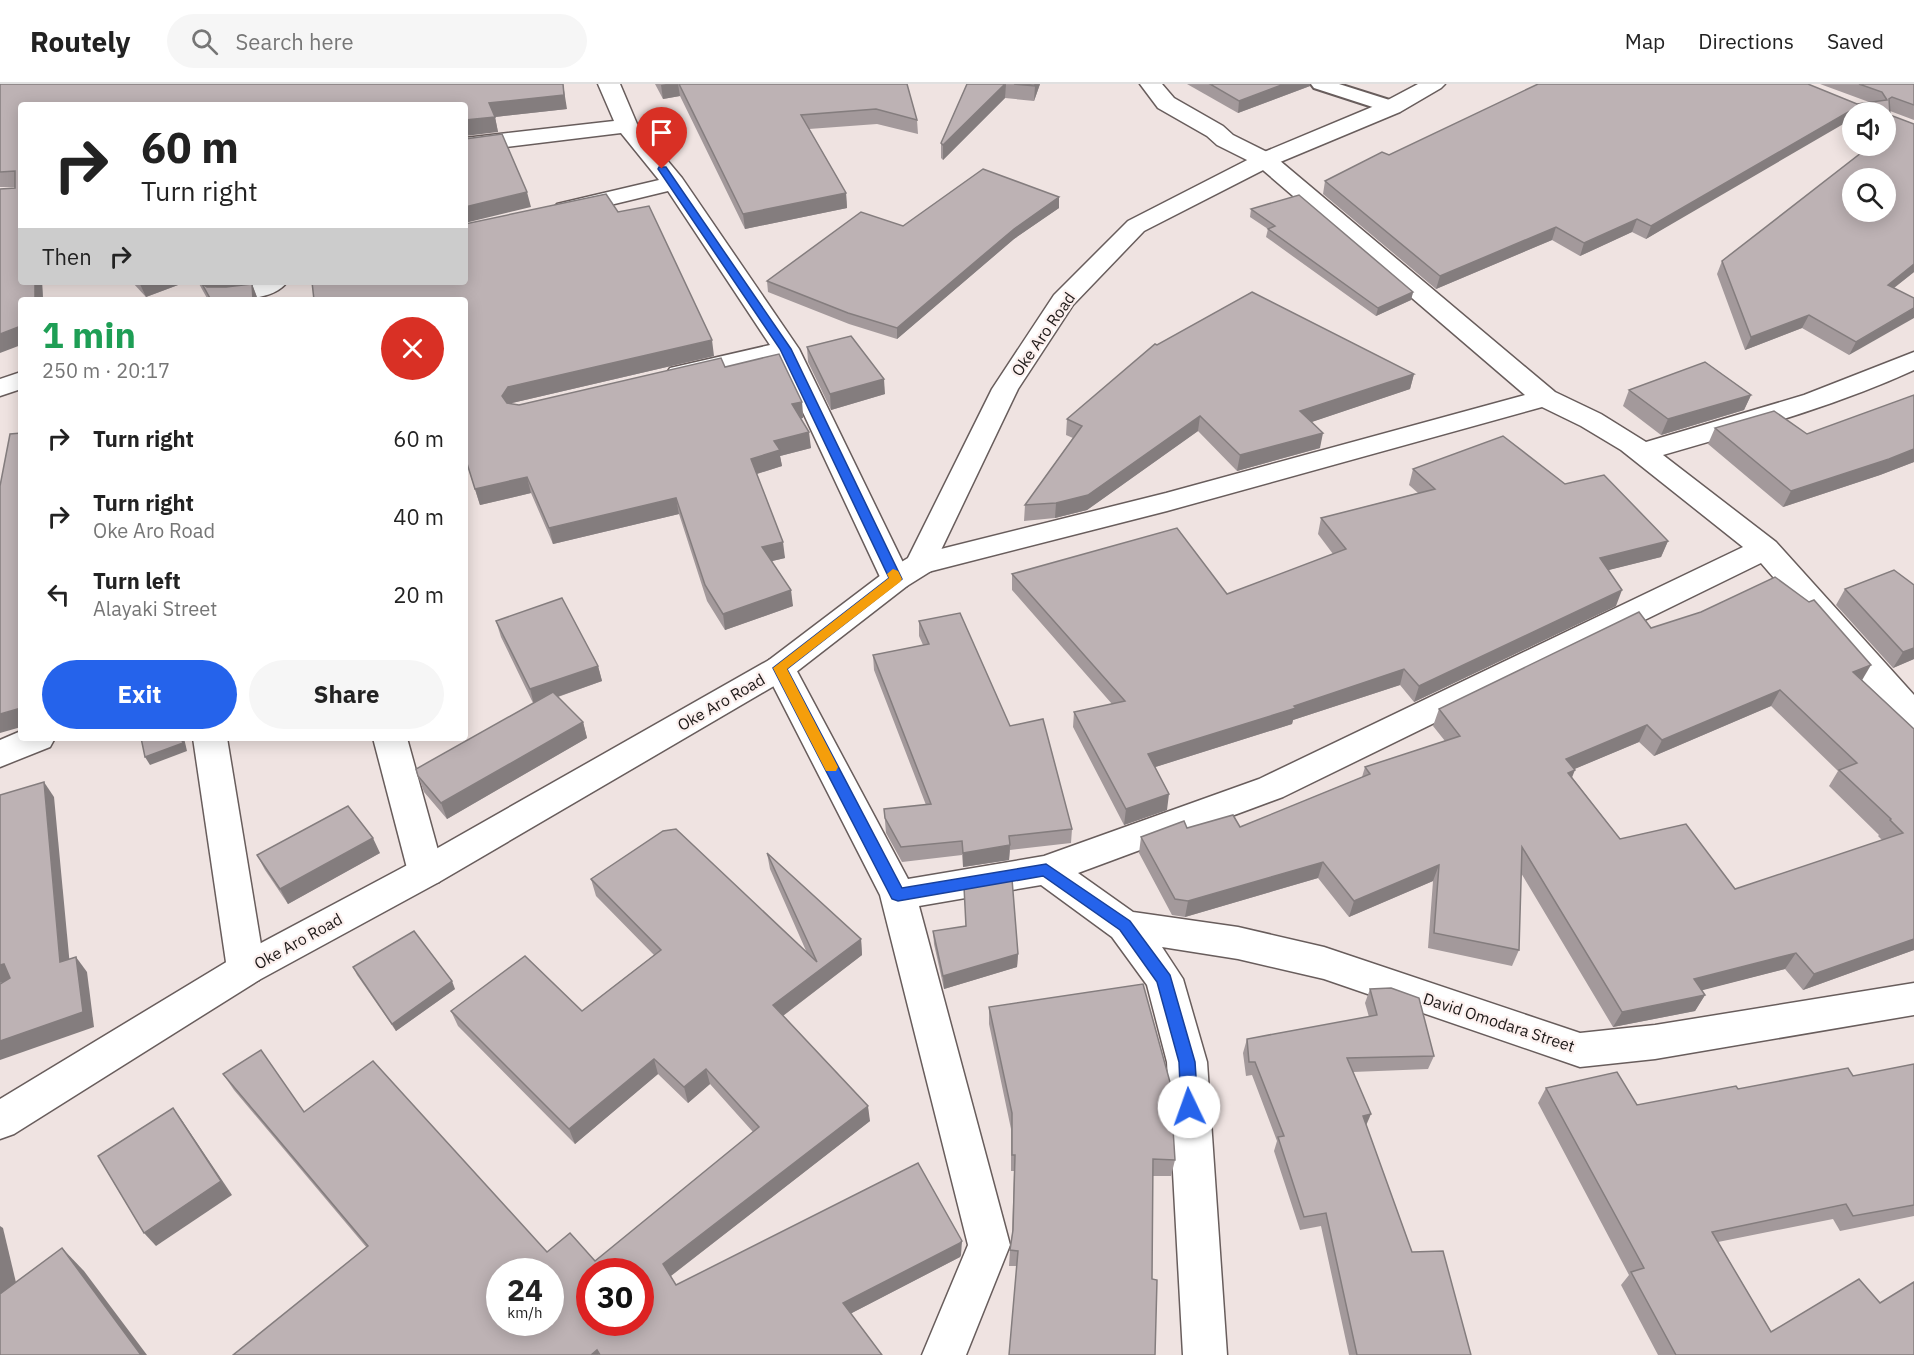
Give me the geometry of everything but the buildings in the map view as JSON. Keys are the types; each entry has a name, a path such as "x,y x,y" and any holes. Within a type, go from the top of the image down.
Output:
{"street":[{"path":"609,84 627,126 674,183 786,349 908,572 1545,398"},
{"path":"1151,84 1166,103 1207,126 1225,140 1265,160 1545,398 1591,420 1641,452 1765,549 1914,717"},
{"name":"Oke Aro Road","path":"0,1121 246,969 426,872 780,668 908,572 1005,389 1063,300 1136,226 1185,198 1265,160 1392,107 1434,84"},
{"path":"468,145 627,126"},
{"path":"546,213 674,183"},
{"path":"234,297 267,285"},
{"path":"660,379 786,349"},
{"path":"1641,452 1875,379 1914,360"},
{"path":"0,388 18,381"},
{"path":"898,895 1046,870 1271,788 1765,549"},
{"path":"780,668 898,895 989,1245 944,1355"},
{"path":"0,754 31,741"},
{"path":"210,741 246,969"},
{"path":"391,741 426,872"},
{"path":"1046,870 1125,926 1164,980 1187,1062 1205,1355"},
{"name":"David Omodara Street","path":"1125,926 1238,943 1324,963 1580,1050 1655,1042 1914,999"}],"lane":[{"path":"1320,84 1349,88 1392,107"}],"slow traffic":[{"path":"831,767 780,668 896,579 893,574"}],"route":[{"path":"662,169 674,183 786,349 896,579 780,668 898,895 1046,870 1125,926 1164,980 1187,1062 1189,1107"}]}
